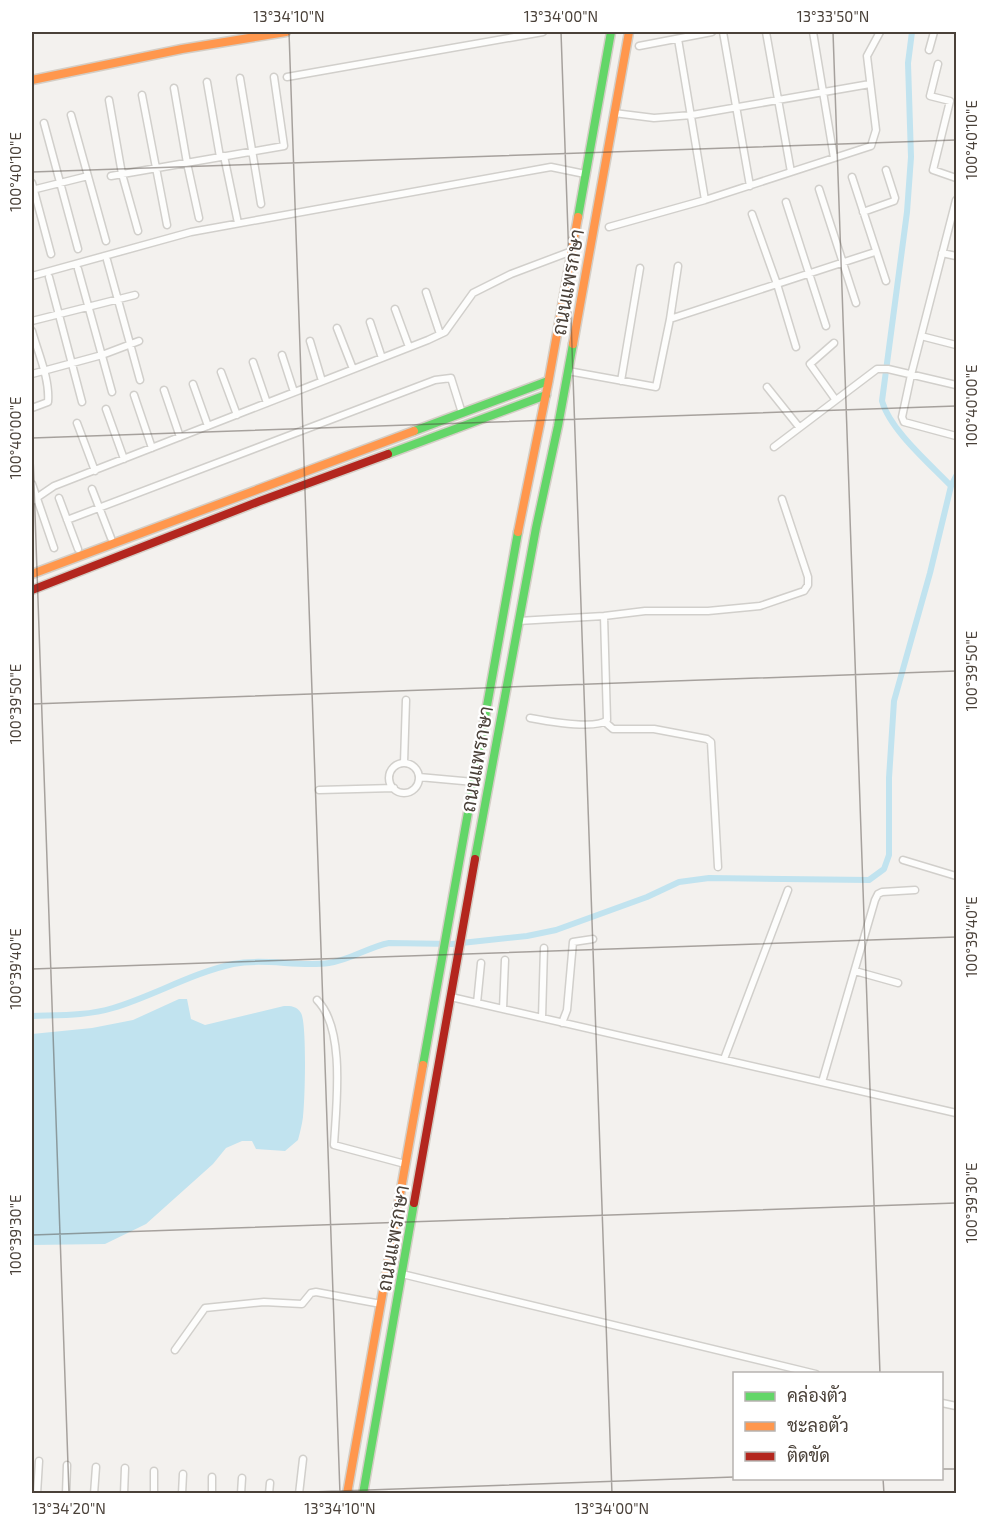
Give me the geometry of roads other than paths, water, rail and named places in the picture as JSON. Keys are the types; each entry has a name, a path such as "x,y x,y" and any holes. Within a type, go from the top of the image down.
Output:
{"main road":[{"path":"32,80 182,49 286,32"},
{"name":"ถนนแพรกษา","path":"347,1494 528,480 549,381 611,32"},
{"name":"ถนนแพรกษา","path":"363,1494 518,621 568,371 629,32"},
{"path":"32,574 549,381"},
{"path":"32,590 260,501 546,395"},
{"path":"528,480 546,482"},
{"path":"368,1377 383,1380"}],"street":[{"path":"287,77 543,32"},
{"path":"639,46 712,32"},
{"path":"723,32 750,186"},
{"path":"766,32 791,172"},
{"path":"813,32 834,158"},
{"path":"609,227 705,200 871,146 876,130 867,56 880,32"},
{"path":"929,50 934,32"},
{"path":"678,39 705,200"},
{"path":"938,64 929,95 950,101 933,170 957,178"},
{"path":"111,176 284,146 274,77"},
{"path":"240,78 261,204"},
{"path":"207,82 238,223"},
{"path":"614,113 654,118 692,115 870,84"},
{"path":"174,88 199,218"},
{"path":"142,95 167,225"},
{"path":"109,100 122,174 138,231"},
{"path":"71,115 106,241"},
{"path":"44,123 78,249"},
{"path":"32,276 191,232 238,223 551,167 585,174"},
{"path":"863,212 894,201 896,198 886,170"},
{"path":"51,254 32,188 88,176"},
{"path":"852,177 886,281"},
{"path":"819,189 856,303"},
{"path":"957,200 902,417 904,422 957,436"},
{"path":"786,202 826,326"},
{"path":"752,214 796,347"},
{"path":"34,500 48,489 445,332 473,293 511,274 572,251"},
{"path":"670,319 875,252"},
{"path":"942,253 957,256"},
{"path":"108,260 140,380"},
{"path":"568,371 656,387 678,266"},
{"path":"621,381 640,268"},
{"path":"78,269 112,392"},
{"path":"49,277 82,402"},
{"path":"426,292 440,334"},
{"path":"32,321 135,295"},
{"path":"395,309 409,347"},
{"path":"370,322 382,358"},
{"path":"337,328 353,369"},
{"path":"32,331 44,371 48,402 32,408"},
{"path":"921,336 957,345"},
{"path":"310,341 322,381"},
{"path":"32,374 102,355 139,342"},
{"path":"834,343 810,364 835,399"},
{"path":"282,355 294,392"},
{"path":"253,362 267,403"},
{"path":"774,447 877,369 888,369 957,386"},
{"path":"221,372 237,414"},
{"path":"67,520 435,380 451,378 462,413"},
{"path":"193,384 208,426"},
{"path":"767,387 799,427"},
{"path":"164,390 180,437"},
{"path":"134,395 153,448"},
{"path":"105,409 124,459"},
{"path":"77,423 95,471"},
{"path":"32,484 34,500 54,548"},
{"path":"92,489 111,538"},
{"path":"59,498 78,549"},
{"path":"518,621 645,611 708,611 760,606 804,591 808,582 806,568 782,499"},
{"path":"604,616 608,713 605,722"},
{"path":"404,763 406,700"},
{"path":"530,718 556,722 598,724 605,722"},
{"path":"605,722 613,729 654,729 707,739 711,742 718,867"},
{"path":"404,763 414,767 419,777 417,785 410,792 400,792 389,782 390,772 396,765 404,763"},
{"path":"419,777 474,782"},
{"path":"318,790 394,788"},
{"path":"903,861 957,876"},
{"path":"724,1059 788,890"},
{"path":"822,1082 878,894 915,890"},
{"path":"562,1023 567,1010 573,942 593,939"},
{"path":"542,1018 544,948"},
{"path":"503,1010 505,960"},
{"path":"477,1003 481,963"},
{"path":"855,971 898,983"},
{"path":"451,997 957,1113"},
{"path":"317,1000 325,1010 336,1049 338,1072 334,1145 405,1164"},
{"path":"402,1274 808,1372"},
{"path":"175,1350 202,1310 212,1306 264,1302 302,1304 313,1292 381,1304"},
{"path":"299,1494 303,1459"},
{"path":"37,1494 39,1461"},
{"path":"66,1494 67,1465"},
{"path":"94,1494 96,1467"},
{"path":"124,1494 126,1468"},
{"path":"154,1471 154,1494"},
{"path":"182,1494 183,1474"},
{"path":"212,1477 212,1494"},
{"path":"241,1494 242,1478"},
{"path":"269,1494 270,1483"}],"water":[{"path":"179,999 187,999 191,1019 205,1025 284,1006 298,1009 303,1020 305,1080 303,1117 298,1140 285,1151 256,1149 252,1141 242,1141 226,1148 213,1164 146,1224 105,1244 32,1245 32,1034 92,1028 133,1020"}],"waterway":[{"path":"912,32 908,63 911,157 907,212 882,401 886,412 902,435 951,486"},
{"path":"32,1016 72,1015 103,1011 203,973 245,962 329,963 389,943 452,944 527,936 556,930 647,897 679,882 709,878 869,880 884,869 889,855 889,778 894,701 930,573 951,486 956,476"}]}
